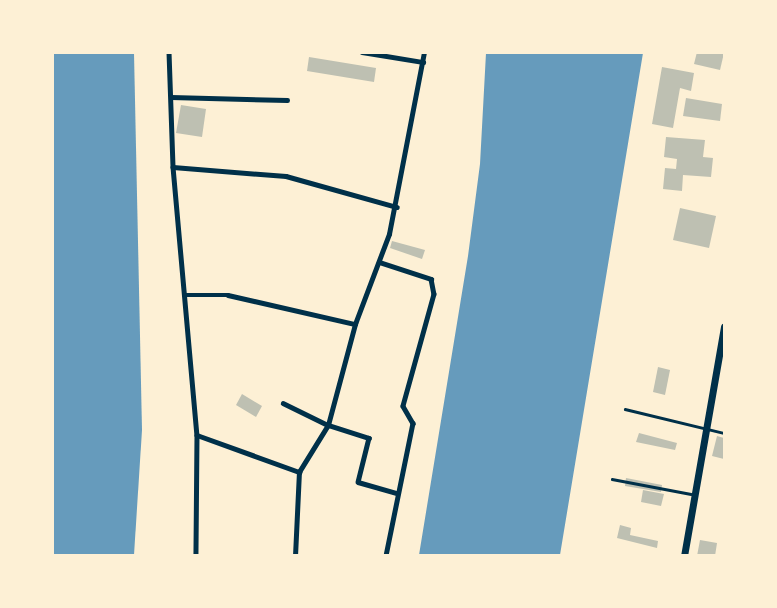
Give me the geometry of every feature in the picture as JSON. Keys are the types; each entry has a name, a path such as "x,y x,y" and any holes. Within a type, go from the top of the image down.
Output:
{"main road":[{"path":"684,555 724,326"}],"street":[{"path":"169,52 173,167 197,435 196,555"},
{"path":"362,52 423,62"},
{"path":"295,555 299,472 328,425 355,324 397,207 424,52"},
{"path":"171,97 287,100"},
{"path":"173,167 286,176 397,207"},
{"path":"379,262 430,279 434,293 403,406 412,423 396,493 386,555"},
{"path":"184,295 228,295 355,324"},
{"path":"283,402 328,425 369,438 358,482 396,493"},
{"path":"197,435 299,472"}],"lane":[{"path":"625,409 724,433"},
{"path":"612,479 695,495"}],"water":[{"path":"52,53 134,53 142,430 134,555 53,555"},
{"path":"486,53 643,53 560,555 419,555 468,256 480,164"}],"building":[{"path":"697,52 724,53 720,70 694,64"},
{"path":"309,57 376,68 374,82 307,71"},
{"path":"662,67 694,73 691,91 680,88 673,128 652,124"},
{"path":"686,98 722,104 720,121 683,116"},
{"path":"181,105 206,109 202,137 176,133"},
{"path":"666,137 705,140 703,157 713,158 711,177 683,175 682,191 663,189 665,168 676,169 677,159 664,157"},
{"path":"680,208 716,216 709,248 673,240"},
{"path":"392,241 425,250 422,259 390,248"},
{"path":"658,367 670,370 665,395 653,392"},
{"path":"242,394 262,406 256,417 236,405"},
{"path":"639,433 677,443 675,450 636,442"},
{"path":"717,436 724,438 724,459 712,456"},
{"path":"626,478 662,485 661,492 625,486"},
{"path":"643,490 664,494 661,506 641,502"},
{"path":"620,525 631,528 630,535 658,541 657,548 617,538"},
{"path":"700,540 717,543 715,556 697,556"}]}
